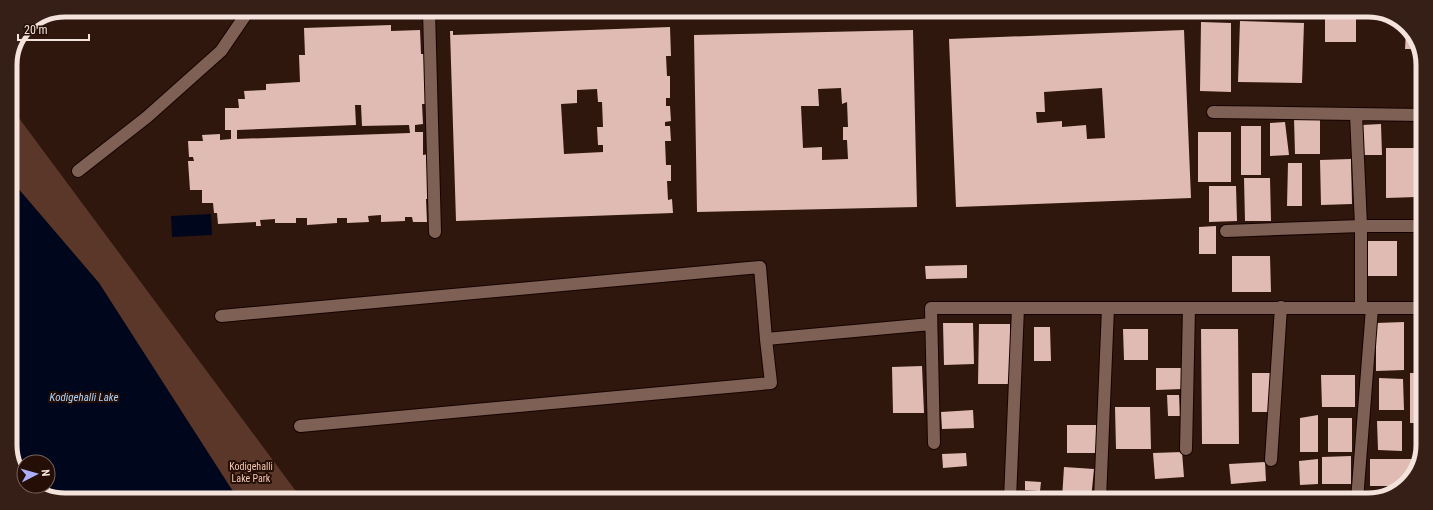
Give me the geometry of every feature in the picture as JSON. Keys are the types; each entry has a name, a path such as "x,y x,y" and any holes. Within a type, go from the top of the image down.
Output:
{"street":[{"path":"78,171 147,117 221,51 244,17"},
{"path":"429,17 435,232"},
{"path":"1213,112 1416,115"},
{"path":"1356,114 1361,226 1367,308 1357,493"},
{"path":"1226,231 1361,226 1416,226"},
{"path":"221,316 760,267 770,383 300,426"},
{"path":"1271,460 1281,307"},
{"path":"934,443 931,308 1416,308"},
{"path":"1010,493 1018,308"},
{"path":"1100,493 1108,308"},
{"path":"1186,449 1189,308"},
{"path":"766,339 931,324"}],"green space":[{"name":"Kodigehalli Lake Park","path":"17,115 297,493 235,493 232,490 99,283 17,187"}],"water":[{"name":"Kodigehalli Lake","path":"17,187 99,283 235,493 56,492 56,454 18,454 17,449"},
{"path":"211,214 212,235 172,237 171,216"}],"building":[{"path":"1325,17 1356,17 1356,42 1325,42"},
{"path":"1240,21 1304,23 1302,83 1238,82"},
{"path":"1201,22 1231,23 1231,92 1200,91"},
{"path":"391,25 391,31 420,30 421,54 425,54 427,104 422,104 423,124 415,125 415,132 423,132 423,155 428,154 430,199 426,199 427,222 413,222 412,217 405,217 405,221 381,222 381,215 368,216 369,222 347,223 347,218 337,218 337,223 307,225 307,218 296,218 296,223 275,223 275,219 260,220 261,226 256,226 256,222 218,224 217,213 214,213 213,203 202,203 202,190 190,190 188,161 194,161 193,157 189,157 188,141 203,141 202,135 220,134 220,140 231,139 231,130 225,130 225,108 239,108 238,99 245,99 244,91 266,90 266,84 300,82 299,55 305,55 304,28","holes":["355,105 361,105 362,126 409,125 410,133 237,139 237,130 356,125"]},
{"path":"670,27 671,56 666,56 667,76 670,76 670,98 666,98 666,106 670,106 671,121 665,122 665,126 670,126 671,141 665,141 666,165 671,165 671,181 667,181 668,200 672,199 673,213 456,221 450,31 453,31 453,35","holes":["597,89 598,102 602,102 603,127 597,127 598,145 603,145 603,152 564,154 561,104 577,103 577,90"]},
{"path":"913,30 917,207 697,212 694,35","holes":["841,88 842,104 847,102 848,127 843,127 843,140 847,140 848,159 822,160 822,147 803,148 801,106 819,106 818,89"]},
{"path":"1184,30 1191,198 956,207 949,39","holes":["1102,88 1105,138 1087,139 1086,125 1062,127 1062,121 1037,123 1036,112 1045,112 1044,92"]},
{"path":"1406,36 1413,49 1405,49"},
{"path":"1320,117 1320,154 1295,154 1294,118"},
{"path":"1285,122 1289,155 1270,156 1270,123"},
{"path":"1381,124 1382,155 1363,155 1362,125"},
{"path":"1241,126 1261,126 1261,175 1241,175"},
{"path":"1198,132 1231,132 1231,182 1198,182"},
{"path":"1386,148 1416,148 1416,197 1386,198"},
{"path":"1351,159 1352,204 1321,205 1320,160"},
{"path":"1288,163 1302,163 1302,206 1287,206"},
{"path":"1244,178 1270,178 1271,221 1245,221"},
{"path":"1209,186 1236,186 1237,221 1209,222"},
{"path":"1216,226 1216,254 1199,254 1199,227"},
{"path":"1368,241 1397,241 1397,276 1368,276"},
{"path":"1232,256 1270,256 1271,292 1232,292"},
{"path":"967,265 967,278 926,279 925,266"},
{"path":"1404,322 1404,370 1376,371 1376,323"},
{"path":"943,323 973,323 974,364 944,365"},
{"path":"979,324 1010,324 1010,384 978,384"},
{"path":"1034,327 1050,327 1051,361 1034,361"},
{"path":"1123,329 1148,329 1148,360 1124,360"},
{"path":"1201,329 1238,329 1239,444 1202,444"},
{"path":"922,366 924,413 893,413 892,367"},
{"path":"1156,368 1182,368 1182,389 1156,390"},
{"path":"1252,373 1271,373 1271,412 1252,412"},
{"path":"1410,373 1416,373 1416,423 1410,423"},
{"path":"1321,375 1355,375 1355,407 1322,407"},
{"path":"1379,378 1403,379 1404,410 1379,410"},
{"path":"1167,395 1179,395 1180,416 1168,416"},
{"path":"1115,407 1150,407 1151,449 1116,449"},
{"path":"973,410 974,428 942,429 941,412"},
{"path":"1318,415 1318,452 1300,452 1300,418"},
{"path":"1328,418 1352,418 1352,452 1328,452"},
{"path":"1377,421 1402,421 1402,451 1378,450"},
{"path":"1067,425 1097,425 1098,453 1067,453"},
{"path":"1182,452 1184,477 1155,479 1153,453"},
{"path":"966,453 967,466 943,468 942,454"},
{"path":"1351,456 1351,484 1322,484 1322,457"},
{"path":"1318,459 1318,484 1300,485 1299,461"},
{"path":"1370,459 1414,459 1406,474 1395,485 1370,486"},
{"path":"1265,462 1266,481 1231,484 1229,464"},
{"path":"1064,467 1094,469 1092,493 1062,493"},
{"path":"1025,481 1041,482 1040,491 1025,490"}]}
